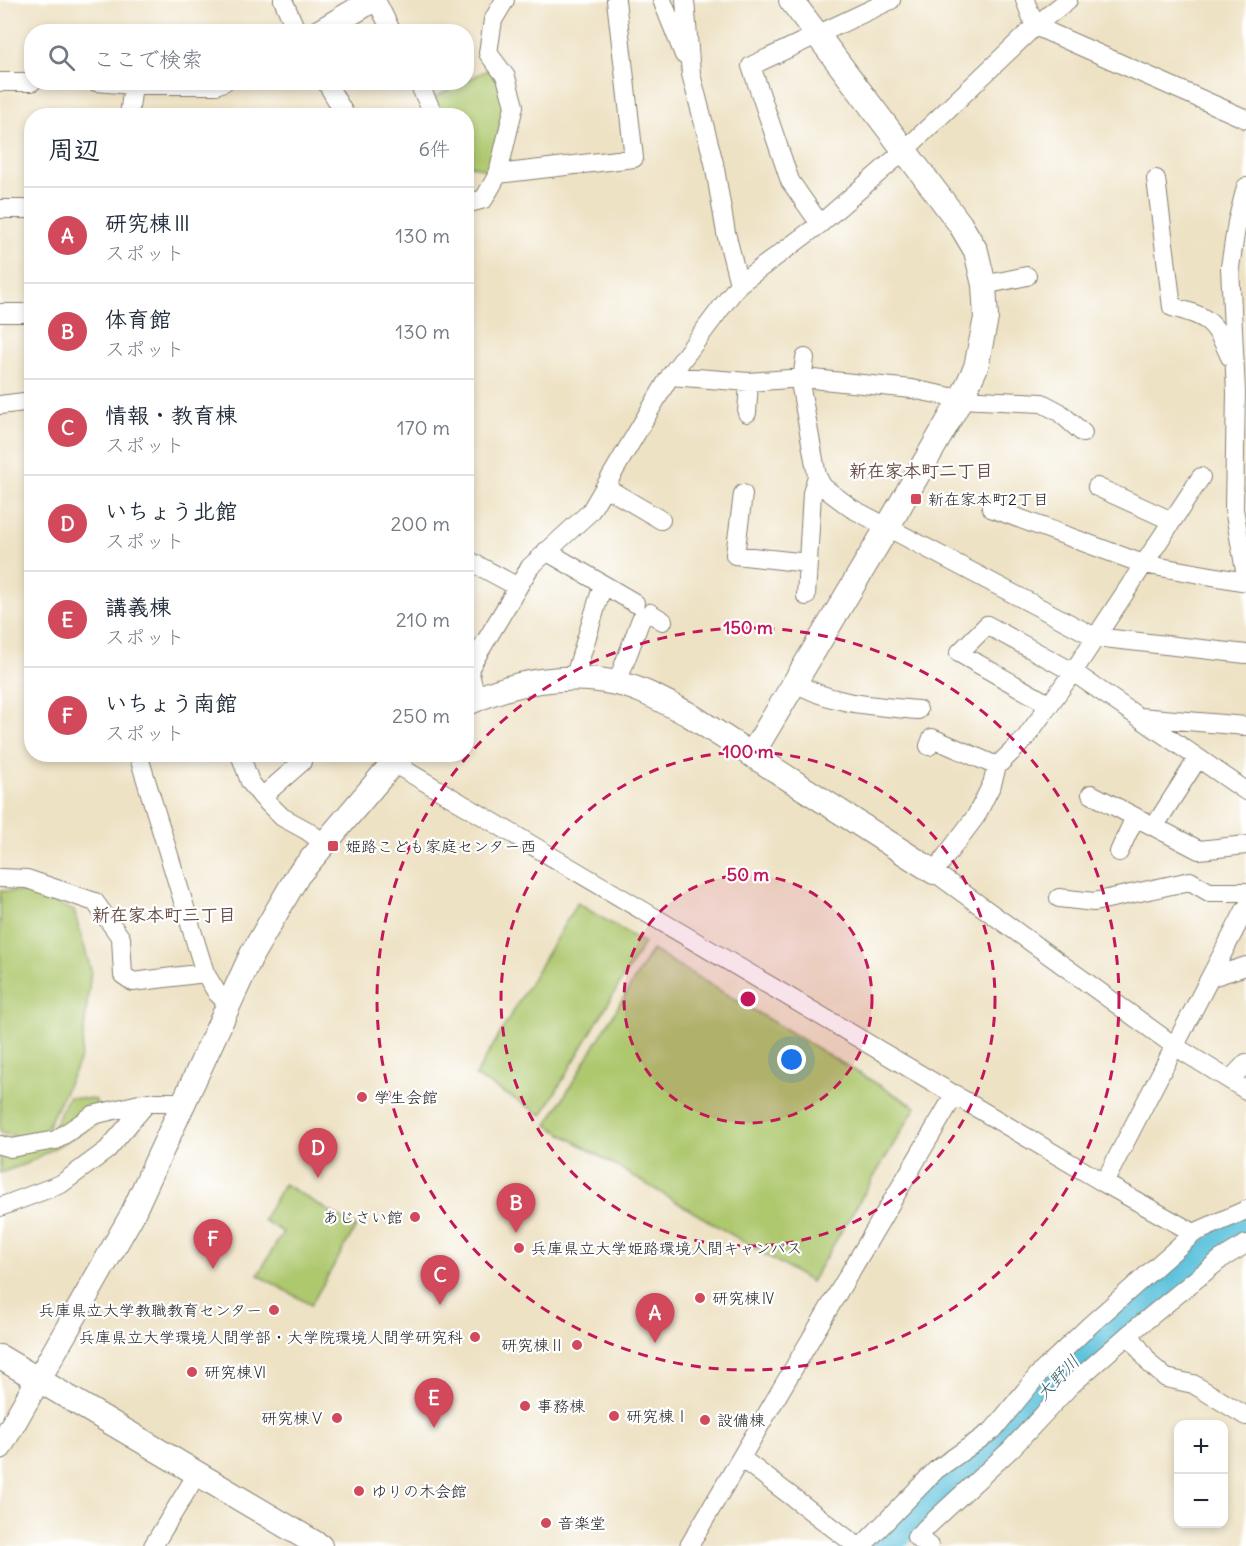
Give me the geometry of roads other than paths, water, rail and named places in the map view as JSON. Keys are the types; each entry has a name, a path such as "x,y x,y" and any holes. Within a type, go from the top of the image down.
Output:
{"street":[{"path":"283,0 294,24"},
{"path":"332,24 375,0 388,24"},
{"path":"474,202 484,199 498,174 514,106 506,77 488,53 493,20 504,0"},
{"path":"498,174 634,158 616,0"},
{"path":"662,0 691,74 714,163 726,233 739,284"},
{"path":"685,0 691,74"},
{"path":"752,754 961,399 976,367 986,318 984,285 976,251 960,224 791,0"},
{"path":"820,225 790,181 751,66 891,0"},
{"path":"1025,0 1035,26 1246,119"},
{"path":"474,661 530,567 590,512 670,376 739,284 820,225 905,150 1035,26 1068,0"},
{"path":"0,82 24,82"},
{"path":"130,108 132,90"},
{"path":"331,90 341,108"},
{"path":"422,90 431,108"},
{"path":"1156,179 1172,307 1208,319 1220,334 1235,370"},
{"path":"1246,187 1237,222 1230,267 1235,370 1234,509 1246,576"},
{"path":"0,209 24,209"},
{"path":"984,285 1027,276"},
{"path":"0,313 24,313"},
{"path":"805,357 801,388 817,476 823,487 851,508 1095,637 1246,654"},
{"path":"670,376 748,382 802,378 912,389 961,399 1042,404 1059,412 1083,433"},
{"path":"747,413 748,382"},
{"path":"0,405 24,402"},
{"path":"806,596 812,493 817,476"},
{"path":"934,872 976,816 992,784 997,766 1024,740 1050,705 1201,477"},
{"path":"605,487 661,520"},
{"path":"1098,487 1172,521"},
{"path":"742,494 735,555 808,563"},
{"path":"991,507 1033,533 1080,550 1143,564 1246,582"},
{"path":"546,551 635,603"},
{"path":"474,563 518,587"},
{"path":"574,679 603,584"},
{"path":"617,683 641,619 650,613 663,621"},
{"path":"1050,705 959,653 987,625 1073,672 1246,791"},
{"path":"474,701 524,684 574,679 617,683 655,697 688,714 752,754 934,872 1176,1047 1246,1090"},
{"path":"795,682 806,690 855,704 918,710"},
{"path":"1138,717 1246,726"},
{"path":"929,746 932,738 997,766"},
{"path":"1154,827 1198,758"},
{"path":"140,762 205,973 217,993 229,1005"},
{"path":"243,762 250,782 282,817 324,843"},
{"path":"262,797 302,762"},
{"path":"2,1440 131,1217 252,954 281,904 298,875 395,762"},
{"path":"403,762 1104,1183 1194,1233"},
{"path":"1092,794 1199,850 1246,845"},
{"path":"1119,852 1135,817"},
{"path":"0,878 27,879 95,902 121,938 123,975 133,982 205,973"},
{"path":"1059,898 1094,902 1190,881 1209,892 1246,892"},
{"path":"1104,1183 1246,908"},
{"path":"1212,977 1246,966"},
{"path":"1230,1080 1246,1063"},
{"path":"688,1546 955,1094"},
{"path":"0,1144 11,1148 56,1140 93,1114 148,1102 183,1102"},
{"path":"0,1207 61,1184 107,1150 148,1102"},
{"path":"862,1546 936,1470 993,1430 1038,1375 1089,1326 1194,1233 1246,1210"},
{"path":"928,1546 916,1537 1011,1449 1070,1386 1129,1334 1221,1259 1246,1244"},
{"path":"1129,1334 1151,1365 1166,1378 1193,1384 1246,1416"},
{"path":"0,1357 320,1546"},
{"path":"741,1458 857,1546"},
{"path":"153,1546 197,1474"}],"waterway":[{"name":"大野川","path":"883,1546 999,1442 1098,1336 1246,1226"}],"place":[{"name":"新在家本町2丁目","path":"916,499"},
{"name":"姫路こども家庭センター西","path":"333,846"},
{"name":"学生会館","path":"362,1097"},
{"name":"いちょう北館","path":"318,1178"},
{"name":"あじさい館","path":"415,1217"},
{"name":"体育館","path":"516,1233"},
{"name":"兵庫県立大学姫路環境人間キャンパス","path":"519,1248"},
{"name":"いちょう南館","path":"213,1269"},
{"name":"研究棟Ⅳ","path":"700,1298"},
{"name":"情報・教育棟","path":"440,1305"},
{"name":"兵庫県立大学教職教育センター","path":"274,1310"},
{"name":"兵庫県立大学環境人間学部・大学院環境人間学研究科","path":"475,1337"},
{"name":"研究棟Ⅲ","path":"655,1343"},
{"name":"研究棟Ⅱ","path":"577,1345"},
{"name":"研究棟Ⅵ","path":"192,1372"},
{"name":"事務棟","path":"525,1406"},
{"name":"研究棟Ⅰ","path":"614,1416"},
{"name":"研究棟Ⅴ","path":"337,1418"},
{"name":"設備棟","path":"705,1420"},
{"name":"講義棟","path":"434,1428"},
{"name":"ゆりの木会館","path":"359,1491"},
{"name":"音楽堂","path":"546,1523"}],"district":[{"name":"新在家本町二丁目","path":"921,471"},
{"name":"新在家本町三丁目","path":"164,915"}]}
